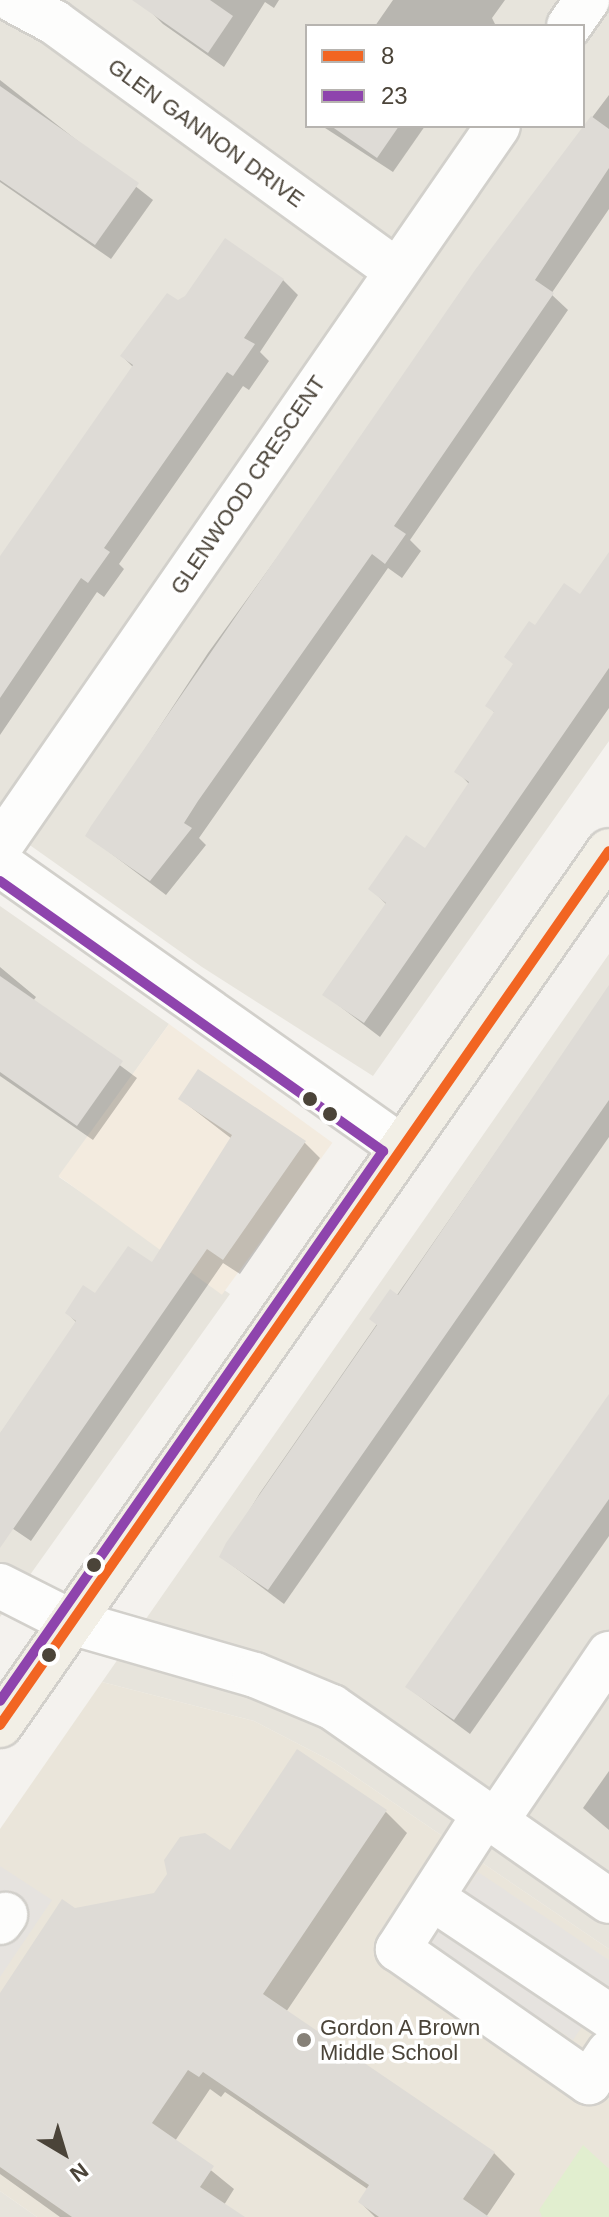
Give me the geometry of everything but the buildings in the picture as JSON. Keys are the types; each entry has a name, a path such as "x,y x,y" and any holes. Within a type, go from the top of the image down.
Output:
{"main road":[{"path":"0,1725 609,851"}],"street":[{"name":"GLEN GANNON DRIVE","path":"13,0 61,11 395,270"},
{"path":"570,24 587,0"},
{"name":"GLENWOOD CRESCENT","path":"0,846 395,270 497,128"},
{"path":"0,864 402,1148"},
{"path":"0,1586 71,1622 255,1675 332,1707 609,1901"},
{"path":"609,1654 398,1949 589,2082 609,2052"},
{"path":"432,1898 609,2016"}],"shaded area":[{"path":"0,0 609,0 609,741 373,1076 202,967 0,824"},
{"path":"0,906 169,1024 59,1177 230,1294 0,1617"},
{"path":"609,954 609,1949 335,1763 254,1721 102,1682"},
{"path":"169,1024 332,1143 222,1295 58,1176"},
{"name":"Gordon A Brown Middle School","path":"102,1682 254,1721 335,1763 609,1949 609,2217 37,2217 0,2191 0,1829"},
{"path":"0,1866 52,1900 0,1977"},
{"path":"478,1872 609,1960 609,1986 573,2040 429,1944"},
{"path":"0,2191 37,2217 0,2217"}],"green space":[{"path":"583,2145 609,2169 609,2217 542,2217 539,2210"}],"transit line":[{"name":"8","path":"0,1725 609,851"},
{"name":"23","path":"0,881 383,1151 0,1701"}],"place":[{"name":"Gordon A Brown Middle School","path":"304,2040"}]}
